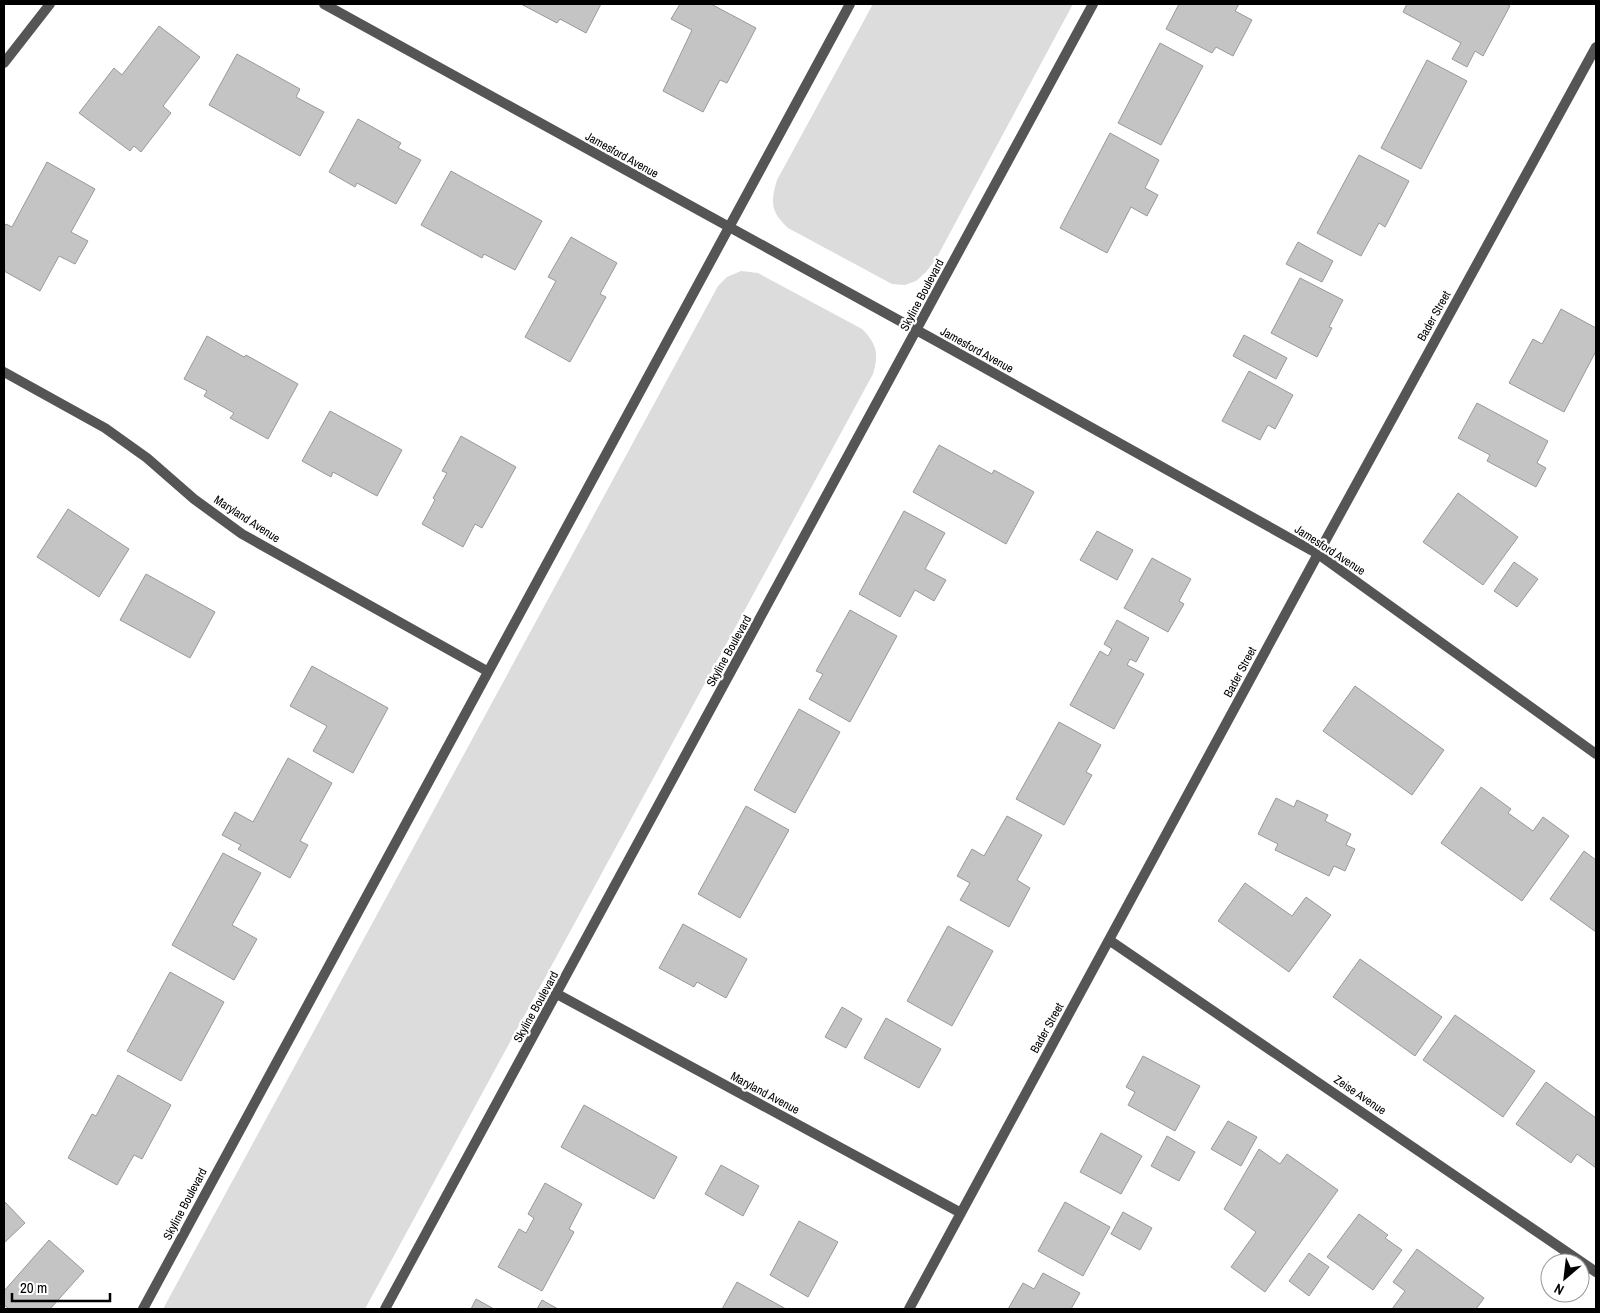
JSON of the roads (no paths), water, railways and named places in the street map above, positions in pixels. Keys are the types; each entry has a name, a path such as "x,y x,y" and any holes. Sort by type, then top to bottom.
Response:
{"street":[{"path":"4,63 50,4"},
{"name":"Jamesford Avenue","path":"324,4 1318,554 1596,754"},
{"name":"Skyline Boulevard","path":"142,1309 850,4"},
{"name":"Skyline Boulevard","path":"385,1309 1093,4"},
{"name":"Bader Street","path":"909,1309 1318,554 1596,48"},
{"name":"Maryland Avenue","path":"4,372 105,428 147,458 194,499 242,534 487,671"},
{"name":"Zeise Avenue","path":"1109,940 1596,1272"},
{"name":"Maryland Avenue","path":"557,994 961,1213"}]}
